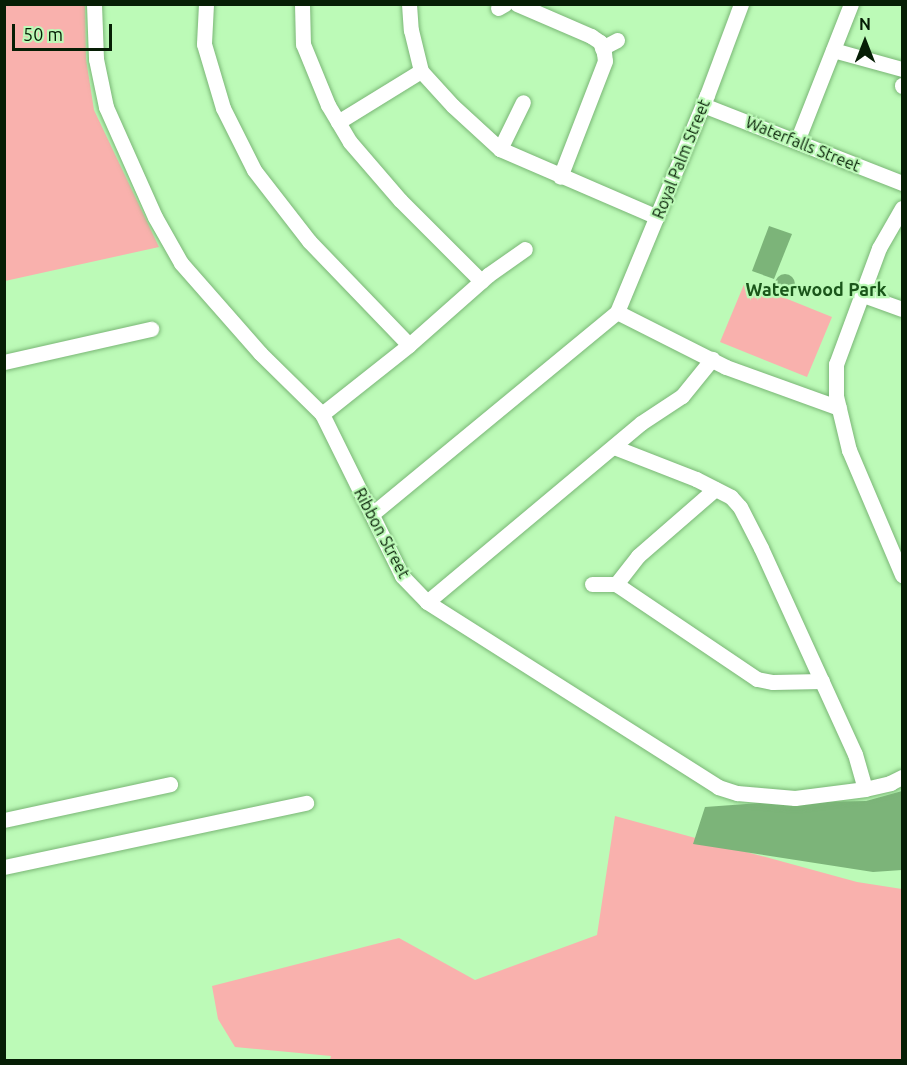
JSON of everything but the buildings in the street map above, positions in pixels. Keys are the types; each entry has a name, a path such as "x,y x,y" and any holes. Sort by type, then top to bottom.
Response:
{"street":[{"name":"Ribbon Street","path":"94,4 96,59 106,107 155,217 181,263 260,353 322,414 402,576 427,602 718,787 736,793 795,798 865,789 890,783 903,777"},
{"path":"206,4 204,44 223,108 254,170 309,241 409,345"},
{"path":"302,4 303,44 328,105 350,142 400,200 481,281"},
{"path":"409,4 411,30 421,71 453,106 500,149 560,177 657,217"},
{"path":"517,4 591,36 600,42 602,48 605,61 560,177"},
{"name":"Royal Palm Street","path":"617,312 703,105 741,4"},
{"path":"797,141 851,4"},
{"path":"602,48 617,40"},
{"path":"833,50 903,69"},
{"path":"338,122 421,71"},
{"path":"500,149 523,102"},
{"name":"Waterfalls Street","path":"703,105 903,183"},
{"path":"903,208 879,248 836,364 836,396 849,450 903,574"},
{"path":"322,414 409,345 481,281 525,249"},
{"path":"863,295 903,309"},
{"path":"372,514 617,312 712,360 838,408"},
{"path":"4,362 151,329"},
{"path":"427,602 641,423 682,396 712,360"},
{"path":"614,447 715,489 731,497 740,507 855,754 865,789"},
{"path":"616,584 638,556 715,489"},
{"path":"592,584 616,584 757,679 773,682 822,681"},
{"path":"4,820 170,784"},
{"path":"4,867 306,803"}],"shaded area":[{"path":"4,5 85,5 86,59 94,110 159,247 5,281"},
{"path":"769,226 792,234 774,279 752,271"},
{"path":"785,274 792,277 795,284 792,291 785,294 778,291 775,284 778,277"},
{"path":"745,282 832,317 807,377 720,342"},
{"path":"902,791 902,870 873,872 693,844 705,807 760,803 866,801"},
{"path":"615,816 857,882 902,889 902,1060 330,1060 331,1056 235,1047 218,1019 212,986 399,938 475,980 597,935"}],"district":[{"name":"Waterwood Park","path":"816,289"}]}
